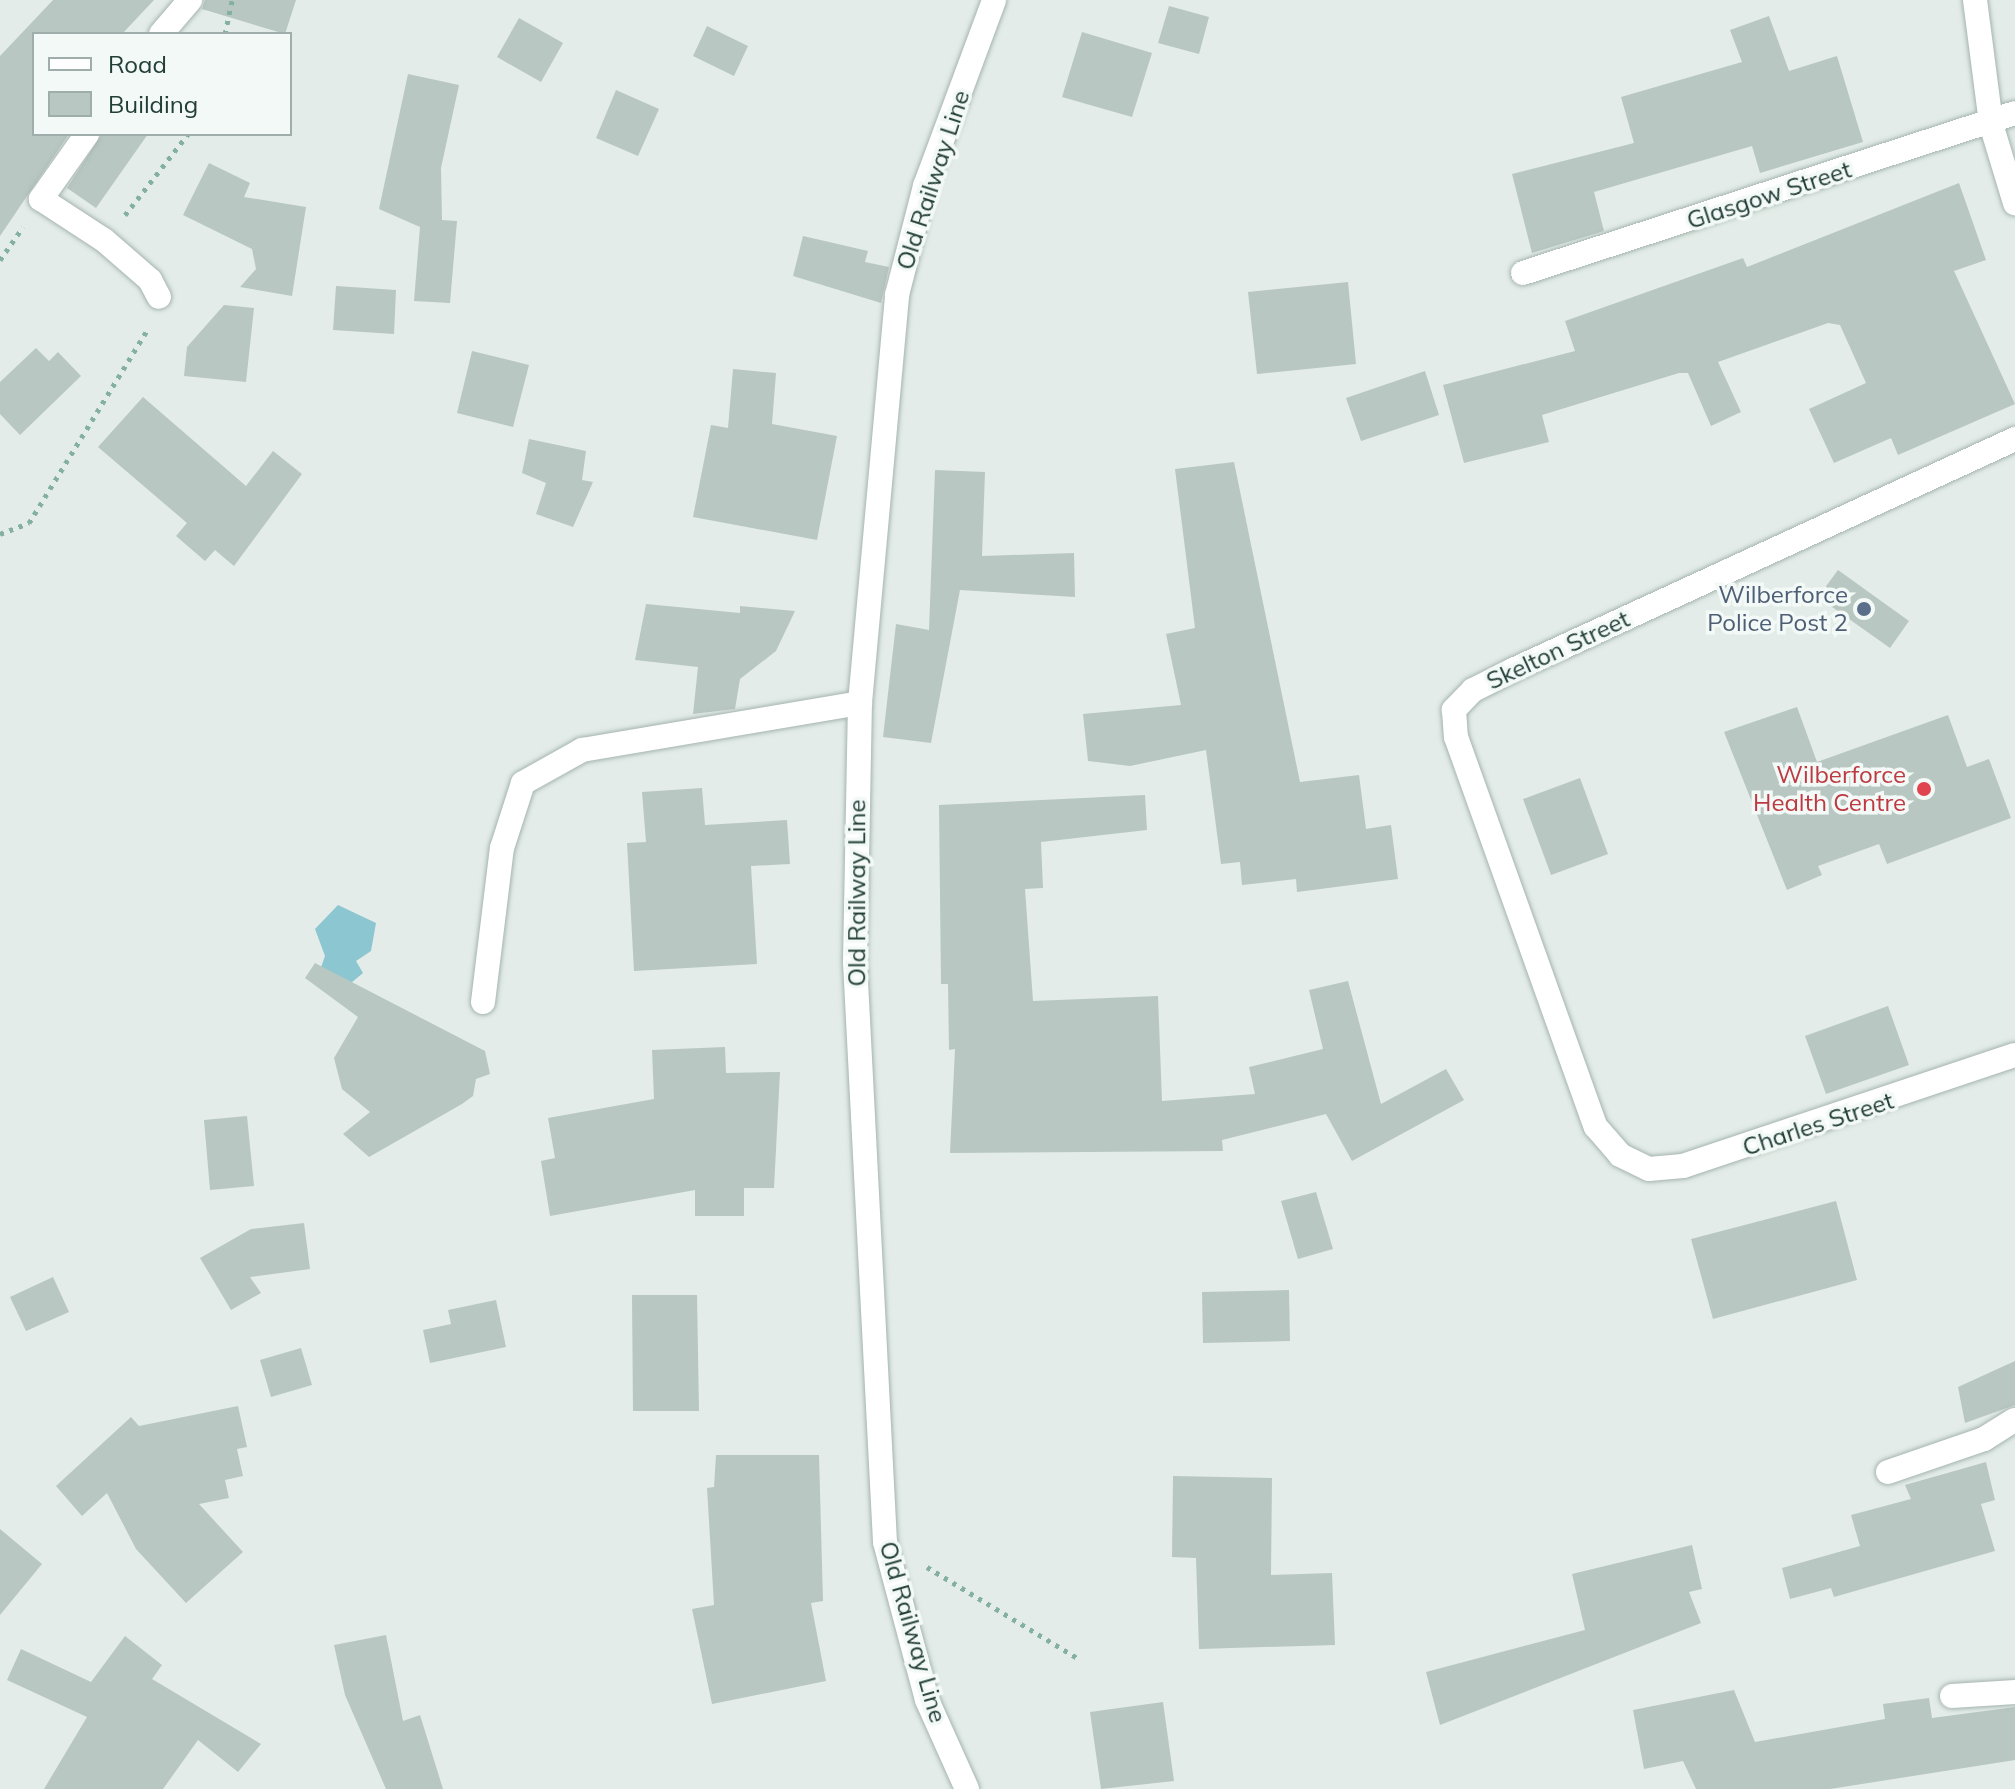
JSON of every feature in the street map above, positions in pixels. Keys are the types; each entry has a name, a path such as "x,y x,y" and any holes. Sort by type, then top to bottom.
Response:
{"street":[{"path":"163,32 190,0"},
{"name":"Old Railway Line","path":"967,1789 927,1700 885,1542 855,962 860,703 897,295 925,186 994,0"},
{"path":"1975,0 1991,124 2015,203"},
{"name":"Glasgow Street","path":"1523,273 1991,124 2015,113"},
{"path":"86,136 41,199 104,240 150,280 159,297"},
{"name":"Skelton Street","path":"1620,1155 1596,1127 1456,737 1454,710 1473,690 1513,670 2015,439"},
{"path":"483,1002 502,848 523,783 582,750 860,703"},
{"name":"Charles Street","path":"1620,1155 1649,1169 1683,1166 2015,1055"},
{"path":"1888,1472 1984,1439 2015,1420"},
{"path":"1952,1696 2015,1692"}],"path":[{"path":"225,32 232,0"},
{"path":"104,240 186,136"},
{"path":"0,260 41,199"},
{"path":"0,534 29,523 149,328 159,297"},
{"path":"885,1542 1077,1658"}],"water":[{"path":"338,905 376,923 371,951 356,961 363,973 351,983 319,973 325,956 315,929"}],"building":[{"path":"53,0 154,0 124,32 32,32 32,136 68,136 0,236 0,56"},
{"path":"205,0 296,0 286,32 202,9"},
{"path":"1169,6 1209,17 1199,54 1158,43"},
{"path":"1769,16 1789,71 1837,56 1863,142 1760,173 1752,146 1594,192 1604,231 1532,253 1512,174 1634,143 1621,97 1742,62 1730,30"},
{"path":"519,18 563,43 541,82 497,57"},
{"path":"707,26 748,46 734,76 693,56"},
{"path":"1082,32 1152,53 1132,117 1062,97"},
{"path":"408,74 459,85 441,168 442,220 457,221 450,303 414,301 420,227 379,209"},
{"path":"616,90 659,109 638,156 596,138"},
{"path":"101,136 147,136 96,208 67,188"},
{"path":"209,163 250,183 244,197 306,207 292,296 240,287 256,269 252,249 183,215"},
{"path":"1959,183 1986,260 1954,271 2015,404 1898,455 1891,438 1834,463 1809,409 1866,383 1840,325 1828,323 1718,362 1741,412 1711,426 1688,373 1679,373 1542,415 1549,442 1464,463 1443,385 1575,351 1565,321 1743,258 1747,267"},
{"path":"803,236 868,251 865,262 889,267 881,303 793,276"},
{"path":"1348,282 1356,364 1257,374 1248,292"},
{"path":"336,286 396,290 394,334 333,330"},
{"path":"224,305 254,308 246,382 184,376 187,347"},
{"path":"36,348 49,361 58,352 81,376 20,435 0,414 0,382"},
{"path":"472,351 529,365 513,427 457,413"},
{"path":"733,369 776,373 772,424 837,436 817,540 693,517 711,425 728,428"},
{"path":"1425,371 1439,415 1361,441 1346,398"},
{"path":"143,397 246,486 273,451 302,474 234,566 215,550 205,561 176,536 187,523 98,447"},
{"path":"529,439 586,451 582,480 593,482 573,527 536,514 546,483 522,473"},
{"path":"1234,462 1300,782 1359,775 1366,829 1391,825 1398,879 1297,892 1296,879 1242,885 1240,862 1221,864 1206,750 1130,766 1088,761 1083,714 1181,705 1166,634 1195,628 1175,469"},
{"path":"935,470 985,472 982,556 1074,553 1075,597 960,590 931,743 883,737 896,624 929,630"},
{"name":"Wilberforce Police Post 2","path":"1838,570 1909,621 1890,648 1818,597"},
{"path":"646,604 740,613 740,606 795,611 776,651 740,679 735,709 693,714 698,667 635,660"},
{"path":"1797,707 1817,762 1948,715 1967,767 1989,759 2011,818 1887,864 1879,844 1818,866 1822,875 1787,890 1724,732"},
{"path":"1580,778 1608,854 1551,875 1523,799"},
{"path":"702,788 705,825 787,820 790,864 751,866 757,964 634,971 627,843 646,842 642,792"},
{"path":"1145,795 1147,830 1041,842 1043,888 1025,889 1033,1001 1158,996 1162,1101 1255,1094 1249,1067 1323,1049 1309,990 1348,981 1381,1104 1446,1069 1464,1100 1352,1161 1326,1114 1222,1140 1223,1151 950,1153 955,1049 949,1050 948,984 941,984 939,805"},
{"path":"315,963 485,1051 490,1074 476,1079 473,1096 462,1104 369,1157 343,1134 370,1112 342,1089 334,1058 358,1017 305,978"},
{"path":"1888,1006 1909,1065 1826,1094 1805,1036"},
{"path":"725,1047 726,1073 780,1072 774,1188 744,1188 744,1216 695,1216 695,1190 550,1216 541,1161 555,1158 548,1118 654,1099 652,1050"},
{"path":"247,1116 254,1186 210,1190 204,1120"},
{"path":"1316,1192 1333,1249 1298,1259 1281,1201"},
{"path":"1836,1201 1857,1280 1713,1319 1691,1239"},
{"path":"304,1223 310,1269 250,1277 261,1293 231,1310 200,1258 251,1229"},
{"path":"53,1277 69,1312 26,1331 10,1297"},
{"path":"1289,1290 1290,1341 1203,1343 1202,1292"},
{"path":"632,1295 697,1295 699,1411 633,1411"},
{"path":"496,1300 506,1347 430,1363 423,1330 451,1324 448,1310"},
{"path":"301,1348 312,1385 271,1397 260,1360"},
{"path":"2015,1361 2015,1405 1965,1423 1958,1387"},
{"path":"238,1406 247,1447 237,1449 243,1476 225,1480 229,1498 199,1504 243,1552 186,1603 136,1549 107,1493 82,1516 56,1486 131,1417 139,1426"},
{"path":"716,1455 819,1455 823,1601 811,1603 826,1681 712,1704 692,1609 714,1605 707,1488 714,1487"},
{"path":"1986,1462 1995,1500 1981,1504 1995,1551 1834,1597 1831,1588 1790,1599 1782,1568 1860,1546 1851,1515 1911,1499 1905,1485"},
{"path":"1173,1476 1272,1478 1271,1575 1332,1573 1335,1645 1199,1649 1196,1558 1172,1557"},
{"path":"0,1529 42,1564 0,1615"},
{"path":"1692,1545 1702,1589 1689,1592 1701,1623 1440,1725 1426,1672 1585,1630 1572,1574"},
{"path":"386,1635 403,1721 420,1715 443,1789 386,1789 345,1695 334,1645"},
{"path":"125,1636 162,1665 152,1679 261,1744 238,1772 198,1740 163,1789 44,1789 87,1717 7,1680 21,1649 91,1682"},
{"path":"1734,1690 1755,1742 1885,1719 1883,1704 1929,1698 1932,1718 2015,1707 2015,1760 1830,1789 1696,1789 1683,1761 1644,1769 1633,1710"},
{"path":"1163,1702 1174,1781 1101,1789 1090,1712"}],"place":[{"name":"Wilberforce Police Post 2","path":"1864,609"},
{"name":"Wilberforce Health Centre","path":"1924,789"}]}
